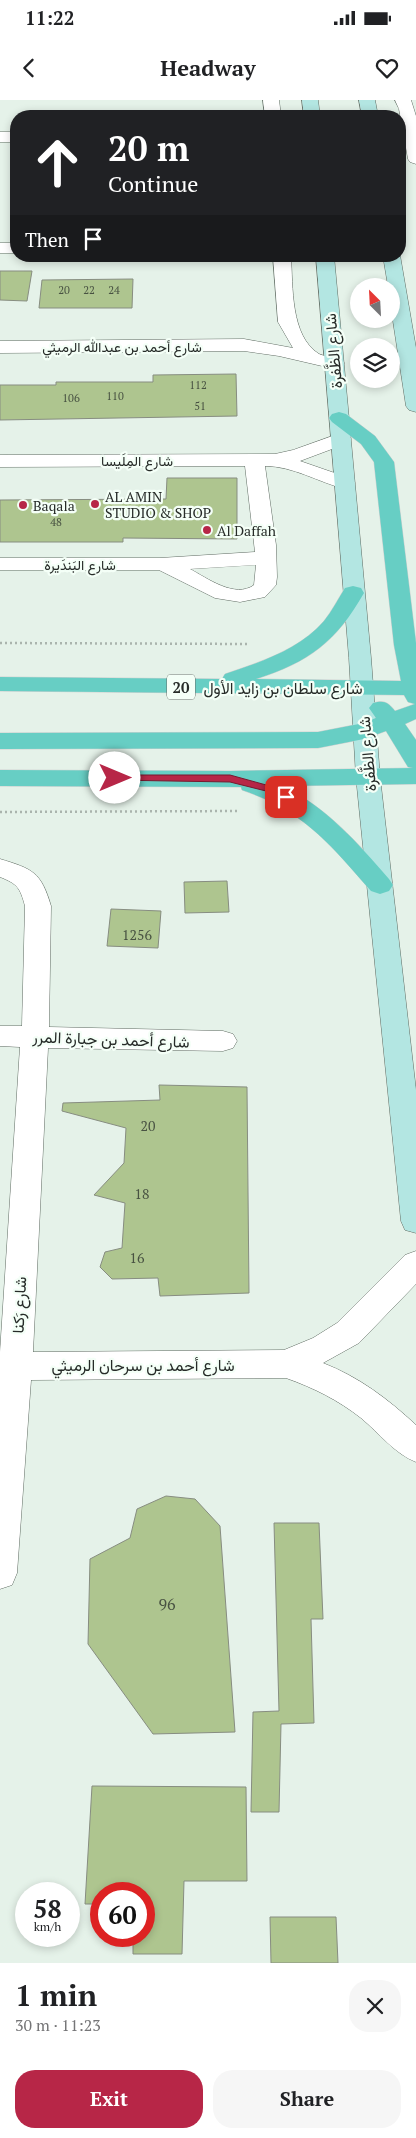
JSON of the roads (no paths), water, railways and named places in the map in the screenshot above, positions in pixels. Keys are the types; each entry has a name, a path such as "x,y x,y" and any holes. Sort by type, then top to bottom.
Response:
{"main road":[{"name":"شارع الظَّفرة","path":"325,262 363,688 368,777 416,1221"},
{"path":"393,262 416,406"},
{"path":"0,741 318,740 364,731 393,721 415,696 405,645 384,462 368,440 339,418"},
{"path":"187,687 232,680 272,667 306,649 328,632 343,613 353,593"},
{"name":"شارع سلطان بن زايد الأول","path":"0,684 363,688 415,696"},
{"path":"363,688 393,721 413,749 368,777"},
{"path":"0,778 230,779 416,776"},
{"path":"230,779 273,790 310,811 343,842 380,885"}],"street":[{"path":"403,100 412,122 415,149"},
{"path":"278,262 287,322 296,340 312,357"},
{"name":"شارع أحمد بن عبدالله الرميثي","path":"244,345 287,322"},
{"name":"شارع أحمد بن عبدالله الرميثي","path":"0,347 244,345 335,363"},
{"name":"شارع المِلَيسا","path":"0,460 274,460 306,453 341,440"},
{"name":"شارع البَندَيرة","path":"160,564 175,569 223,593 238,596 250,595 260,591 266,584 266,558 254,460"},
{"name":"شارع المِلَيسا","path":"274,460 301,467 345,483"},
{"name":"شارع البَندَيرة","path":"0,564 160,564 266,558"},
{"name":"شارع رَكنا","path":"0,868 23,876 33,889 38,906 37,999 8,1366 0,1573"},
{"name":"شارع أحمد بن جبارة المرر","path":"0,1036 223,1041"},
{"name":"شارع أحمد بن سرحان الرميثي","path":"286,1364 324,1348 348,1333 416,1264"},
{"name":"شارع أحمد بن سرحان الرميثي","path":"8,1366 286,1364 327,1379 352,1394 380,1413 416,1447"}],"place":[{"name":"AL AMIN STUDIO & SHOP","path":"95,504"},
{"name":"Baqala","path":"23,505"},
{"name":"Al Daffah","path":"207,530"}]}
